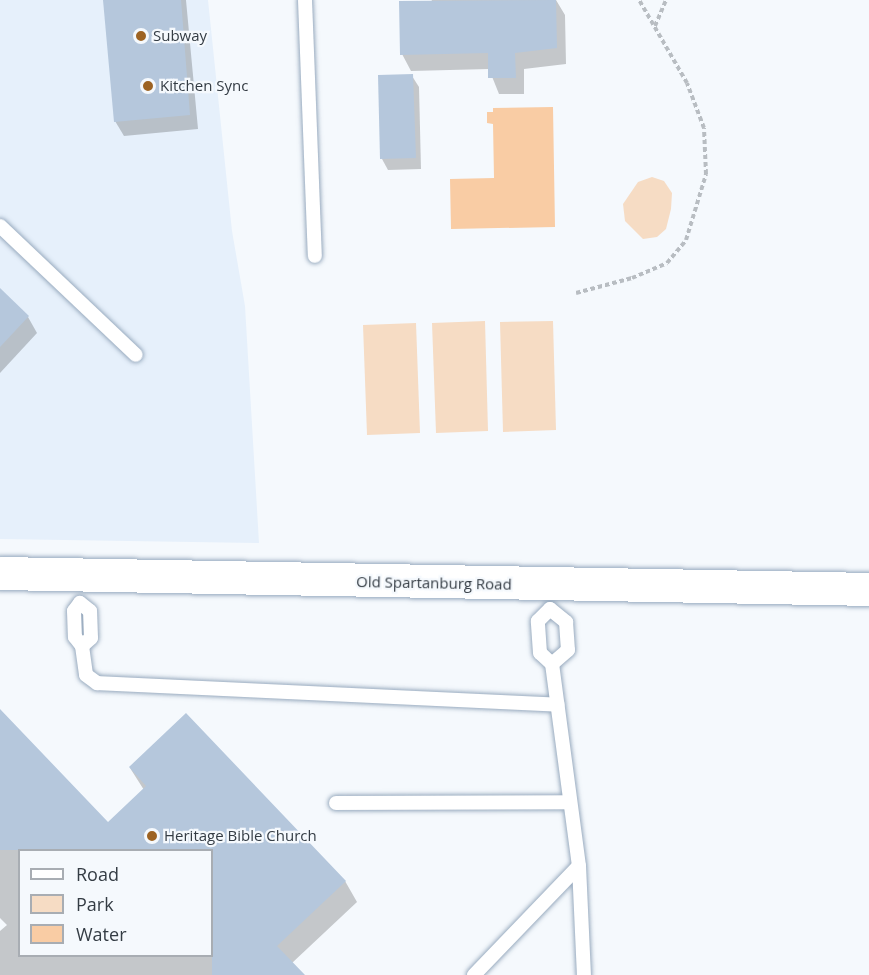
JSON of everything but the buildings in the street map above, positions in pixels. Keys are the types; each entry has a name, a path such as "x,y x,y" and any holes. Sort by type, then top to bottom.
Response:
{"street":[{"name":"Old Spartanburg Road","path":"0,573 80,589 550,597 869,589"}],"lane":[{"path":"305,0 315,256"},
{"path":"0,226 136,355"},
{"path":"80,589 90,611 91,638 82,646 87,675 96,683 557,705"},
{"path":"550,597 566,622 568,650 552,664"},
{"path":"550,597 538,621 540,653 552,664 579,866 584,975"},
{"path":"336,803 570,802"},
{"path":"474,975 579,866"}],"path":[{"path":"576,293 632,278 667,263 686,240 705,174 704,128 687,83 639,0"},
{"path":"655,26 666,0"}],"shaded area":[{"path":"0,0 208,0 232,231 245,306 259,543 0,539"}],"green space":[{"path":"652,177 664,181 672,193 671,209 666,229 657,237 643,239 625,221 623,204 638,182"},
{"path":"485,321 488,431 436,433 432,323"},
{"path":"553,321 556,430 503,432 500,322"},
{"path":"416,323 420,433 367,435 363,325"}],"water":[{"path":"553,107 555,227 451,229 450,179 494,178 493,124 487,123 487,112 493,112 493,108"}],"place":[{"name":"Subway","path":"141,36"},
{"name":"Kitchen Sync","path":"148,86"},
{"name":"Heritage Bible Church","path":"152,836"}]}
